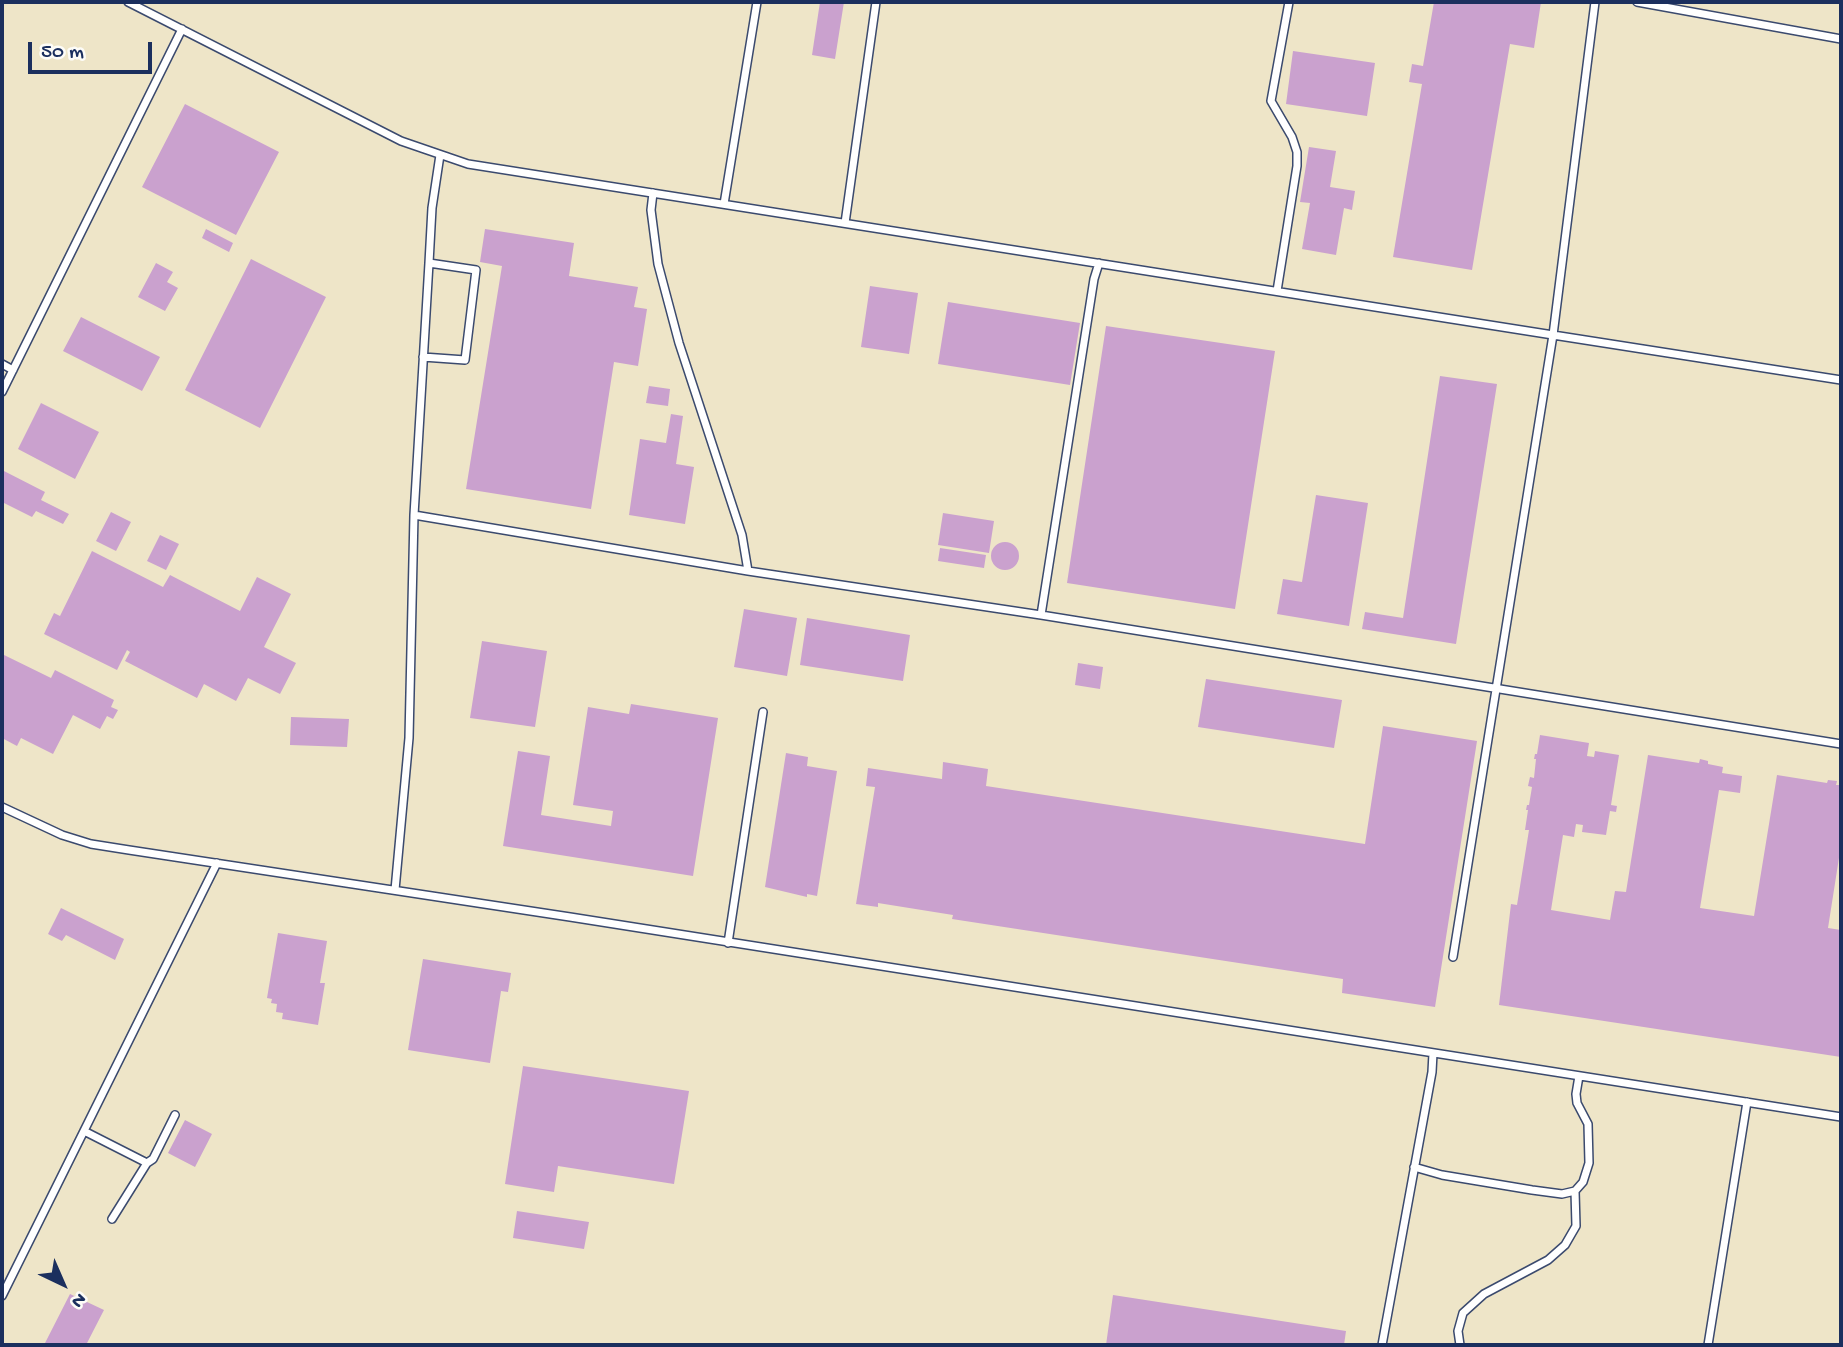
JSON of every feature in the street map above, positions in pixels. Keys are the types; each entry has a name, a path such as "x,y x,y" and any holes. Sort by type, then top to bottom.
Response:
{"lane":[{"path":"128,2 401,141 468,164 1841,380"},
{"path":"724,204 757,2"},
{"path":"845,223 876,2"},
{"path":"1277,291 1297,152 1271,101 1289,2"},
{"path":"1453,957 1553,335 1595,2"},
{"path":"1637,2 1841,39"},
{"path":"2,392 183,29"},
{"path":"395,890 409,738 414,515 432,208 440,155"},
{"path":"653,193 651,210 658,264 701,415 742,535 748,571"},
{"path":"423,357 465,360 476,270 429,263"},
{"path":"1041,615 1099,263"},
{"path":"2,364 13,370"},
{"path":"414,515 748,571 1041,615 1841,744"},
{"path":"728,943 763,712"},
{"path":"2,807 62,835 91,844 1841,1117"},
{"path":"2,1296 217,863"},
{"path":"1382,1345 1432,1072 1433,1053"},
{"path":"1414,1167 1442,1175 1532,1190 1562,1194 1575,1191 1583,1182 1589,1163 1588,1124 1577,1103 1578,1076"},
{"path":"1707,1345 1746,1102"},
{"path":"112,1219 147,1163 153,1159 175,1115"},
{"path":"84,1131 147,1163"},
{"path":"1461,1345 1458,1331 1464,1313 1484,1294 1548,1260 1565,1245 1576,1226 1575,1191"}],"building":[{"path":"820,2 844,2 835,59 812,55"},
{"path":"1434,2 1541,2 1534,48 1510,44 1472,270 1393,257 1422,84 1409,82 1412,64 1423,66"},
{"path":"1293,51 1375,63 1367,116 1286,104"},
{"path":"185,104 279,152 236,235 142,187"},
{"path":"1309,147 1336,151 1330,187 1355,191 1352,210 1344,208 1336,255 1302,249 1310,203 1300,202"},
{"path":"206,229 233,243 229,252 202,238"},
{"path":"485,229 574,243 569,276 638,287 634,307 647,309 638,366 614,362 591,509 466,489 502,266 480,262"},
{"path":"251,259 326,297 260,428 185,390"},
{"path":"156,263 173,272 167,282 178,288 165,311 138,297"},
{"path":"870,286 918,293 909,354 861,347"},
{"path":"948,302 1080,323 1070,385 938,364"},
{"path":"81,317 160,357 142,391 63,351"},
{"path":"1106,326 1275,351 1235,609 1067,583"},
{"path":"1440,376 1497,384 1456,644 1362,629 1365,612 1403,618"},
{"path":"649,386 670,389 668,406 646,403"},
{"path":"41,403 99,432 75,479 18,449"},
{"path":"671,414 683,416 676,464 694,467 685,524 629,515 640,439 666,443"},
{"path":"2,470 45,492 41,500 69,514 63,524 36,511 32,517 2,502"},
{"path":"1316,495 1368,503 1349,626 1277,614 1283,579 1302,582"},
{"path":"111,512 131,522 116,551 96,541"},
{"path":"943,513 994,521 989,553 938,545"},
{"path":"160,535 179,544 166,570 147,561"},
{"path":"1005,542 1015,546 1019,556 1015,566 1005,570 995,566 991,556 995,546"},
{"path":"940,548 986,555 984,568 938,561"},
{"path":"92,551 163,587 170,575 240,611 257,577 291,594 264,647 296,663 280,694 248,678 236,701 204,684 197,698 125,661 130,652 127,650 117,670 44,634 54,613 60,616"},
{"path":"744,609 797,618 787,676 734,667"},
{"path":"807,618 910,635 903,681 800,665"},
{"path":"482,641 547,651 535,727 470,718"},
{"path":"2,654 51,678 55,670 114,700 111,707 118,710 113,719 107,716 100,729 73,715 53,754 21,738 17,746 2,738"},
{"path":"1078,663 1103,667 1100,689 1075,685"},
{"path":"1206,679 1342,700 1334,748 1198,727"},
{"path":"631,704 718,718 693,876 503,846 518,751 550,756 541,815 611,826 613,811 573,805 588,707 629,714"},
{"path":"291,717 349,719 347,747 290,745"},
{"path":"1383,726 1477,741 1435,1007 1342,993 1343,979 952,919 953,915 878,903 878,907 856,904 875,787 866,786 868,768 942,779 943,762 988,769 986,786 1365,844"},
{"path":"1540,735 1589,743 1587,756 1594,757 1595,751 1619,755 1611,805 1617,806 1616,812 1610,811 1606,835 1582,832 1583,825 1576,824 1574,837 1563,835 1551,910 1610,920 1615,891 1626,892 1648,755 1699,763 1700,759 1723,767 1722,773 1742,776 1740,793 1719,790 1700,908 1754,916 1777,775 1827,783 1828,780 1837,781 1836,785 1841,785 1841,845 1828,928 1841,930 1841,1057 1499,1005 1511,904 1517,905 1529,830 1525,830 1526,810 1532,787 1528,786 1530,777 1534,778 1534,759"},
{"path":"786,753 808,757 807,766 837,771 817,896 807,894 807,897 765,887"},
{"path":"61,908 124,939 115,960 66,935 62,941 48,934"},
{"path":"278,933 327,941 320,983 325,983 318,1025 282,1019 283,1013 276,1012 277,1004 271,1003 272,999 267,998"},
{"path":"423,959 511,973 508,992 501,991 490,1063 408,1050"},
{"path":"523,1066 689,1091 674,1184 558,1166 554,1192 505,1184"},
{"path":"185,1120 212,1134 195,1167 168,1153"},
{"path":"517,1211 589,1222 584,1249 513,1238"},
{"path":"70,1294 104,1310 86,1345 44,1345"},
{"path":"1113,1295 1346,1331 1344,1345 1106,1345"}]}
